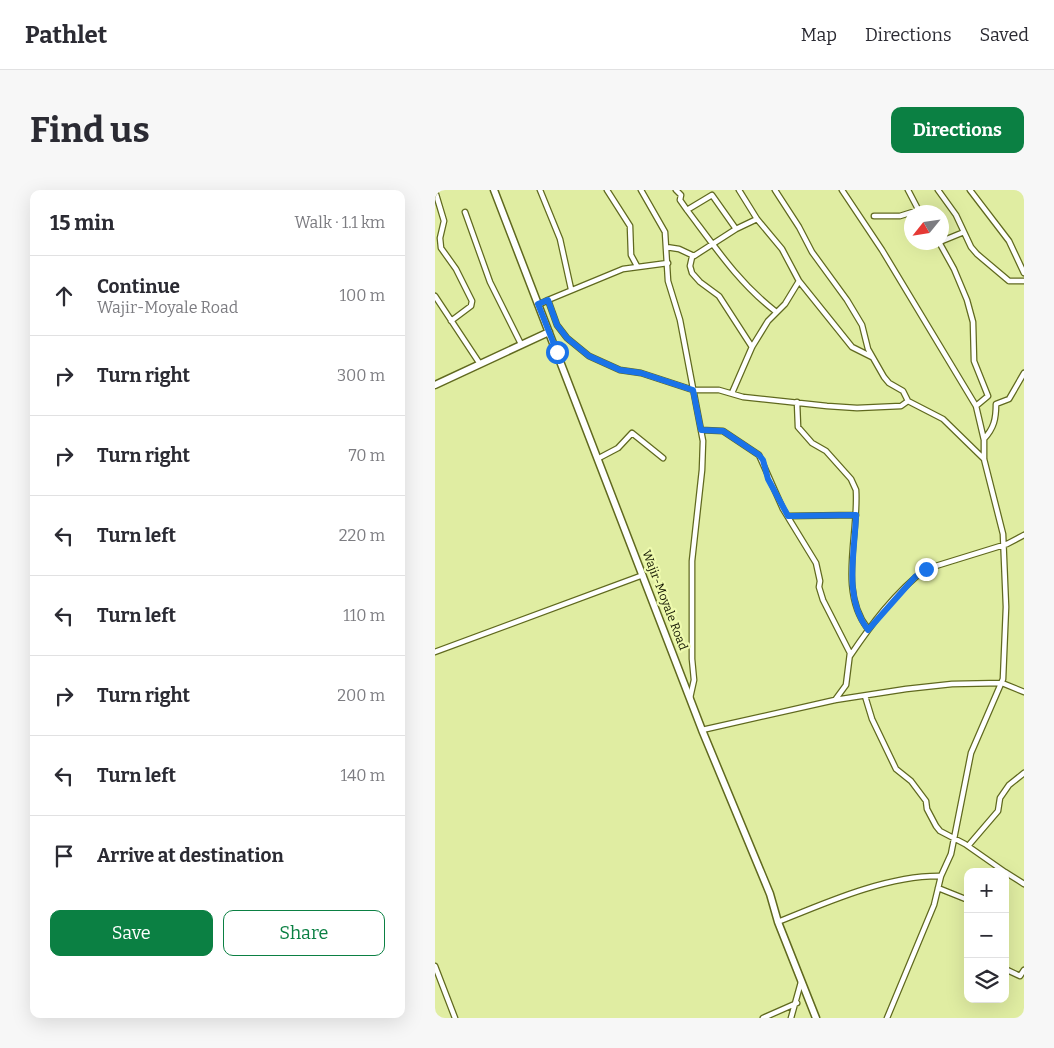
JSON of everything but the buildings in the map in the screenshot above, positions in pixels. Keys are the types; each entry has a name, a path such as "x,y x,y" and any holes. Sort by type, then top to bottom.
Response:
{"main road":[{"name":"Wajir-Moyale Road","path":"494,190 599,458 702,730 770,894 778,922 816,1018"},
{"path":"435,385 549,332"}],"street":[{"path":"540,190 560,239 571,289"},
{"path":"607,190 630,226 631,255 637,266"},
{"path":"641,190 665,232 668,281 680,320 701,430 702,470 692,561 692,658 694,680 690,698"},
{"path":"676,190 681,195 680,200 712,244 749,289 775,311"},
{"path":"739,190 757,219 782,249 799,281 852,347 872,358"},
{"path":"775,190 799,227 812,252 847,300 862,325 872,358 889,383 903,391 908,401 943,419 984,459"},
{"path":"842,190 882,250 975,406 984,440 984,459 1000,519 1003,544 1006,607 1002,684 971,753 954,839 941,876 935,905 887,1018"},
{"path":"908,190 916,205"},
{"path":"938,190 977,254 1006,279 1012,282 1024,281"},
{"path":"970,190 1009,241 1024,273"},
{"path":"435,191 444,221 440,238 441,248 456,269 471,302 471,306 451,321"},
{"path":"687,210 712,195 736,229"},
{"path":"465,212 491,282 521,344"},
{"path":"874,216 904,215"},
{"path":"752,347 719,296 700,282 692,273 690,266 692,257 736,229 757,219"},
{"path":"435,230 442,227"},
{"path":"949,239 964,232"},
{"path":"666,247 679,249 692,257"},
{"path":"945,250 967,300 973,322 974,361 988,396 996,404 996,418 992,430 984,440"},
{"path":"538,304 571,289 637,266 668,263"},
{"path":"732,393 752,347 775,311 785,304 799,281"},
{"path":"435,296 481,364"},
{"path":"548,300 557,325 567,338 589,356 620,370 641,373 693,390 732,393 743,397 857,408 901,406 908,401"},
{"path":"996,404 1009,399 1024,373"},
{"path":"975,406 988,396"},
{"path":"797,402 796,422 800,431 812,443 826,451 851,479 856,490 852,584 856,609 868,630"},
{"path":"701,430 723,431 759,455 763,460 768,479 816,563 821,594 849,649 850,656 846,685 835,700"},
{"path":"599,458 618,448 633,433 663,458"},
{"path":"788,516 856,515"},
{"path":"850,656 868,630 915,577 926,569 1003,544 1024,535"},
{"path":"435,652 643,575"},
{"path":"702,730 835,700 952,684 1002,684 1024,692"},
{"path":"865,696 872,719 897,772 911,781 926,801 927,809 936,826 999,868"},
{"path":"968,846 998,811 1000,798 1009,785 1024,773"},
{"path":"778,922 897,880 925,875 941,876"},
{"path":"1009,875 1024,884"},
{"path":"938,888 964,898"},
{"path":"435,966 455,1018"},
{"path":"1009,971 1020,976 1024,970"},
{"path":"790,1017 797,1003 801,980"},
{"path":"763,1018 797,1003"}],"route":[{"path":"557,352 538,304 548,300 557,325 567,338 589,356 620,370 641,373 693,390 701,430 723,431 738,439 759,455 763,460 768,479 788,516 856,515 852,584 858,615 868,630 915,577 926,569"}]}
